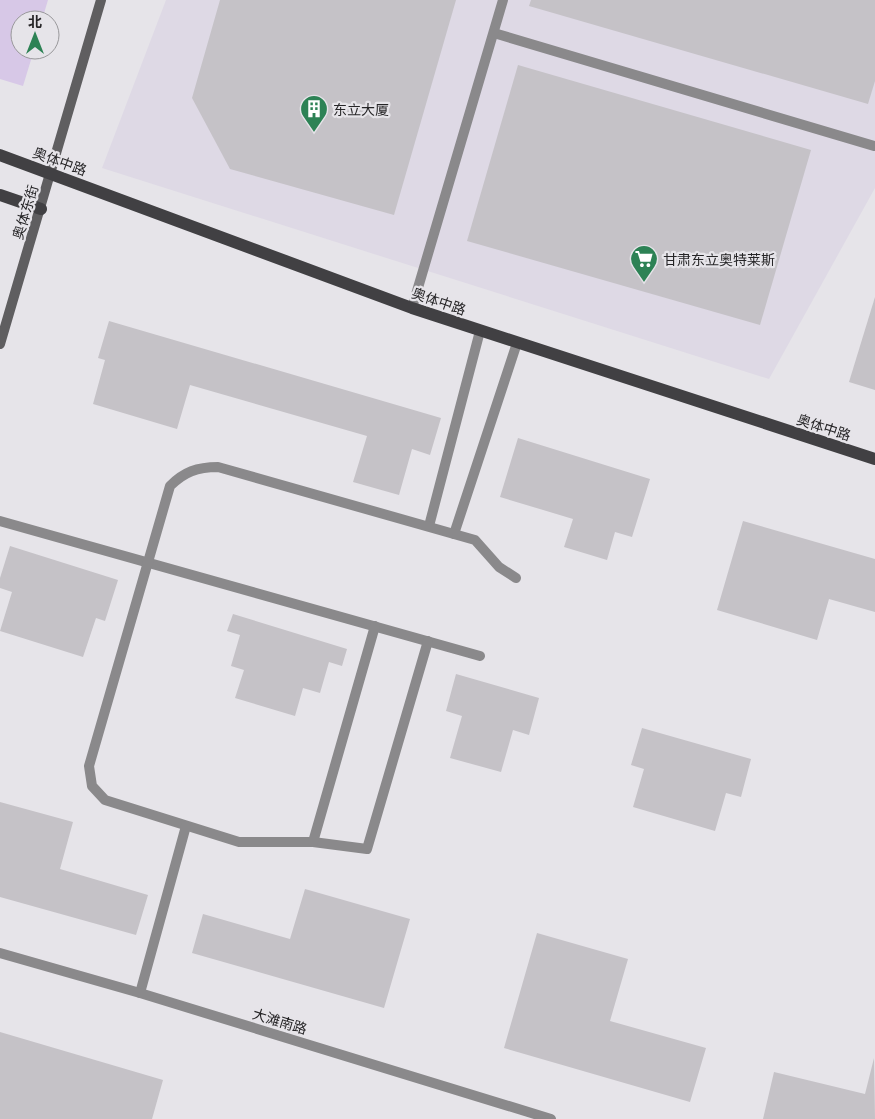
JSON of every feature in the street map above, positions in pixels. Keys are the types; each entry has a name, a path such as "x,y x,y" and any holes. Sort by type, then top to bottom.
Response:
{"main road":[{"name":"奥体东街","path":"0,344 101,0"},
{"name":"奥体中路","path":"0,155 412,308 875,459"},
{"path":"0,195 41,209"}],"street":[{"path":"412,308 503,0"},
{"path":"494,33 874,146"},
{"path":"428,526 480,331"},
{"path":"454,534 517,343"},
{"path":"428,641 367,849 314,842 239,842 105,800 92,786 89,766 170,486 179,477 191,470 204,467 218,467 475,540 499,567 516,578"},
{"path":"0,521 480,656"},
{"path":"314,842 375,626"},
{"path":"140,993 186,826"},
{"name":"大滩南路","path":"0,953 140,993 551,1119"}],"shaded area":[{"path":"0,0 48,0 45,10 10,10 10,60 31,60 23,86 0,79"},
{"name":"甘肃东立奥特莱斯","path":"166,0 875,0 875,188 769,379 102,168"}],"building":[{"name":"东立大厦","path":"220,0 456,0 394,215 230,169 192,98"},
{"path":"531,0 875,0 875,81 868,104 529,6"},
{"path":"518,65 811,150 760,325 467,241"},
{"path":"875,297 875,390 849,382"},
{"path":"109,321 441,418 430,455 412,449 399,495 353,482 367,436 190,385 177,429 93,404 105,360 98,358"},
{"path":"518,438 650,479 632,537 615,532 607,560 564,547 573,519 500,497"},
{"path":"743,521 875,559 875,612 829,599 817,640 717,610"},
{"path":"10,546 118,580 105,621 96,618 83,657 0,631 12,592 0,588 0,578"},
{"path":"233,614 347,649 342,666 329,662 320,693 303,688 295,716 235,698 244,670 231,666 240,635 227,631"},
{"path":"456,674 539,698 529,735 513,730 501,772 450,758 462,716 446,711"},
{"path":"642,728 751,759 741,797 726,793 715,831 633,807 644,769 631,765"},
{"path":"0,802 73,822 60,869 148,895 136,935 0,897"},
{"path":"305,889 410,919 384,1008 192,953 203,914 290,939"},
{"path":"537,933 628,959 610,1021 706,1048 690,1102 504,1048"},
{"path":"0,1032 163,1080 152,1119 0,1119"},
{"path":"874,1058 875,1119 763,1119 774,1072 865,1094"}],"place":[{"name":"东立大厦","path":"314,133"},
{"name":"甘肃东立奥特莱斯","path":"644,283"}]}
